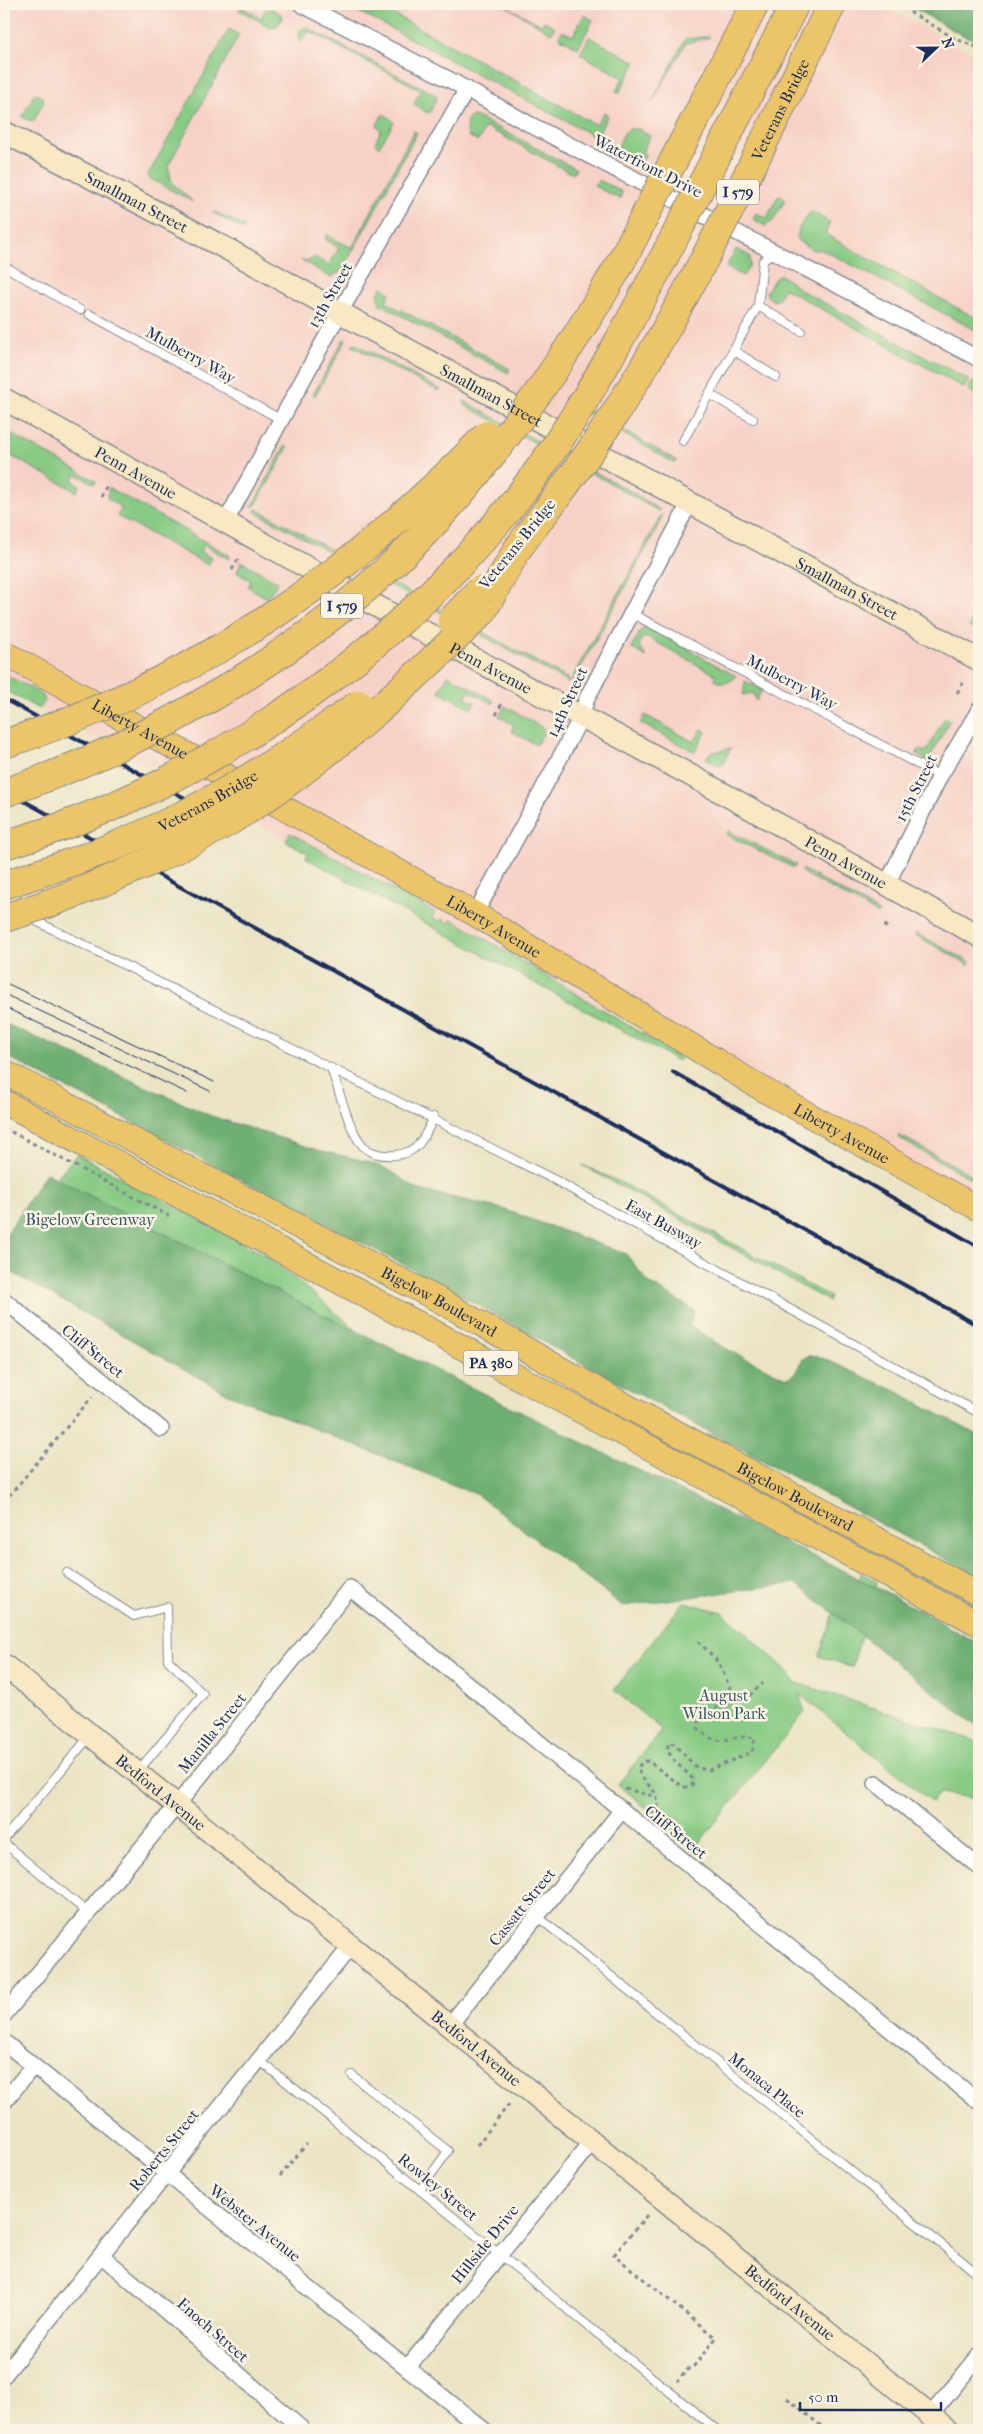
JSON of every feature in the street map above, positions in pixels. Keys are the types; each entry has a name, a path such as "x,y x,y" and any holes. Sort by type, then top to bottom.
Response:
{"highway":[{"name":"I 579","path":"4,793 84,762 154,730 255,670 328,618 369,585 417,540 458,497 507,434 568,348 617,269 756,4"},
{"path":"4,845 110,806 186,770 252,732 309,696 364,655 420,605 465,558 513,502 547,457 589,393 652,281 795,4"},
{"name":"Veterans Bridge","path":"4,885 54,868 183,815 241,784 310,740 374,692 430,643 518,548 596,442 642,368 715,238 832,4"},
{"path":"4,744 106,707 162,680 228,645 292,604 375,541 451,472 568,348"},
{"path":"4,918 100,884 183,846 254,807 309,768 386,702 482,612 518,548"}],"main road":[{"name":"Liberty Avenue","path":"4,653 474,914 764,1090 979,1209"},
{"name":"Bigelow Boulevard","path":"4,1072 439,1300 617,1401 979,1594"},
{"name":"Bigelow Boulevard","path":"4,1102 979,1624"}],"street":[{"name":"Waterfront Drive","path":"301,4 467,89 606,164 774,250 979,359"},
{"name":"13th Street","path":"226,520 280,419 467,89"},
{"name":"Smallman Street","path":"4,132 229,250 689,504 979,660"},
{"name":"Penn Avenue","path":"4,399 226,520 380,608 979,936"},
{"name":"14th Street","path":"474,914 581,717 587,698 689,504"},
{"name":"15th Street","path":"887,884 940,776 979,710"},
{"name":"Cliff Street","path":"4,1300 161,1429"},
{"name":"Cliff Street","path":"350,1588 979,2102"},
{"name":"Manilla Street","path":"4,2015 177,1805 350,1588"},
{"name":"Bedford Avenue","path":"4,1665 591,2143 948,2430"},
{"path":"876,1783 979,1868"},
{"name":"Cassatt Street","path":"448,2026 622,1810"},
{"name":"Roberts Street","path":"4,2375 351,1946"},
{"name":"Webster Avenue","path":"4,2042 484,2430"},
{"path":"4,2102 34,2066"},
{"name":"Hillside Drive","path":"407,2368 591,2143"},
{"name":"Enoch Street","path":"101,2255 293,2427"},
{"path":"930,2416 979,2356"}],"lane":[{"path":"683,441 758,306 763,261 774,250"},
{"path":"4,266 80,310"},
{"path":"758,306 801,331"},
{"name":"Mulberry Way","path":"89,314 280,419"},
{"path":"733,350 776,376"},
{"path":"709,394 753,419"},
{"name":"Mulberry Way","path":"632,613 940,776"},
{"name":"East Busway","path":"4,906 61,932 434,1118 594,1201 979,1413"},
{"path":"332,1068 355,1134 364,1147 374,1153 387,1156 410,1151 424,1138 434,1118"},
{"path":"67,1573 134,1616 167,1607 168,1660 203,1694 137,1773"},
{"path":"4,1839 91,1735"},
{"path":"4,1844 88,1913"},
{"name":"Monaca Place","path":"537,1916 979,2275"},
{"name":"Rowley Street","path":"259,2060 717,2430"},
{"path":"352,2075 448,2151 420,2190"}],"path":[{"path":"896,4 956,39 979,48"},
{"path":"100,497 108,483"},
{"path":"232,570 240,556"},
{"path":"957,693 965,680"},
{"path":"496,715 503,701"},
{"path":"884,928 888,920"},
{"path":"4,1502 92,1397"},
{"path":"698,1641 719,1663 734,1698"},
{"path":"652,1815 658,1810 657,1797 655,1790 640,1775 638,1768 642,1762 648,1761 683,1787 690,1787 694,1782 670,1755 668,1743 674,1744 697,1768 709,1770 752,1752 755,1738 741,1735 722,1741 707,1738 698,1728 700,1716 711,1708 725,1708 734,1698 750,1695 762,1683"},
{"path":"620,1788 657,1797"},
{"path":"477,2144 510,2103"},
{"path":"280,2176 307,2144"},
{"path":"647,2215 614,2255 716,2338 693,2367 688,2369 674,2384"},
{"path":"787,2398 826,2430"}],"shaded area":[{"path":"4,4 880,4 979,57 979,1221 694,1056 4,690"}],"green space":[{"path":"344,4 375,4 596,125 604,112 608,115 598,134 594,136"},
{"path":"906,4 976,4 979,6 979,41 962,35"},
{"path":"506,6 542,25 544,21 555,27 551,33"},
{"path":"241,7 261,18 265,10 271,9 281,14 282,19 277,26 270,27 239,10"},
{"path":"584,15 593,20 578,48 559,37 562,31 573,36"},
{"path":"306,27 434,94 437,97 430,112 427,113 414,104 421,90 309,31 300,43 298,39 300,31"},
{"path":"229,29 239,35 168,166 172,183 193,202 147,177"},
{"path":"709,36 709,38 686,43 652,102 685,39"},
{"path":"589,37 636,62 619,93 616,91 623,78 580,54"},
{"path":"35,93 43,98 44,101 33,122 22,117"},
{"path":"382,115 386,115 394,122 379,147 375,143 381,130 377,125"},
{"path":"474,116 576,169 573,174 486,127 478,141 468,136 467,122"},
{"path":"630,129 639,129 650,136 642,153 646,155 642,161 617,149 624,133"},
{"path":"414,131 417,133 342,271 330,277 301,260 309,261 314,257 329,265 339,248 325,239 327,235 352,248"},
{"path":"599,180 622,192 620,199 594,186"},
{"path":"781,195 785,200 773,221 765,226 753,219 756,213 767,218 778,196"},
{"path":"212,212 218,213 245,227 243,230"},
{"path":"812,212 830,222 825,234 979,320 979,332 833,255 822,250 813,250 797,240 798,232 806,216"},
{"path":"736,249 750,256 750,265 743,276 726,267"},
{"path":"780,274 802,291 969,380 964,388 784,288 778,299 774,301 768,297 766,292"},
{"path":"382,287 390,293 386,302 510,369 508,373 380,304 378,293"},
{"path":"344,339 346,340 315,396 313,395"},
{"path":"354,343 441,390 438,391 352,346"},
{"path":"972,382 979,385 979,396 968,390"},
{"path":"565,396 677,461 674,463 563,399"},
{"path":"464,401 634,493 660,510 658,511 466,406"},
{"path":"4,430 96,481 95,484 75,474 73,481 80,485 77,492 4,452"},
{"path":"285,446 288,447 256,505 252,507"},
{"path":"109,488 229,555 229,559 204,545 200,552 212,558 208,565 117,516 122,508 107,498"},
{"path":"257,509 568,679 569,683 254,511"},
{"path":"662,514 660,523 573,682 572,678"},
{"path":"241,561 278,582 267,598 248,587 251,581 237,573"},
{"path":"977,612 979,613 979,632 969,627"},
{"path":"645,628 653,630 736,676 731,681 720,682 714,679 716,675 647,637 641,639 639,645 646,657 631,648 641,630"},
{"path":"4,674 42,694 45,701 39,709 4,690"},
{"path":"448,675 493,700 493,704 469,691 465,698 475,703 471,709 439,691"},
{"path":"745,681 762,690 756,701 753,693 743,695"},
{"path":"505,706 543,728 544,733 536,745 511,731 514,725 499,716"},
{"path":"645,715 694,742 702,729 706,732 695,752 640,723"},
{"path":"945,717 950,720 928,761 916,754 919,749 926,752"},
{"path":"731,748 721,766 706,758 710,753"},
{"path":"728,831 796,865 794,868 727,835"},
{"path":"290,833 435,912 432,918 440,922 442,919 450,923 452,919 681,1057 678,1061 306,858 308,853 286,841"},
{"path":"802,869 879,912 878,914 801,872"},
{"path":"916,933 970,962 969,965 915,935"},
{"path":"4,1023 211,1116 318,1150 369,1162 391,1171 416,1189 503,1209 626,1254 649,1283 694,1310 689,1325 721,1346 786,1378 795,1372 806,1357 818,1356 900,1393 979,1436 979,1577 618,1383 423,1275 4,1055"},
{"path":"899,1135 979,1179 979,1183 898,1138"},
{"name":"Bigelow Greenway","path":"77,1154 269,1257 374,1345 4,1239"},
{"path":"582,1165 622,1183 830,1297 828,1301"},
{"path":"46,1173 318,1312 886,1592 979,1644 979,1728 795,1583 623,1606 476,1494 228,1394 4,1268 4,1238"},
{"path":"861,1573 877,1582 852,1667 819,1656 836,1605 855,1602"},
{"name":"August Wilson Park","path":"684,1602 722,1612 791,1674 794,1682 979,1742 979,1799 939,1793 932,1802 799,1694 805,1712 694,1849 618,1784 662,1730 614,1690"}],"tram line":[{"path":"4,982 214,1082"},
{"path":"4,994 210,1091"},
{"path":"4,1007 187,1093"}],"railway":[{"path":"4,699 234,825"},
{"path":"4,790 979,1326"},
{"path":"673,1072 979,1247"}]}
